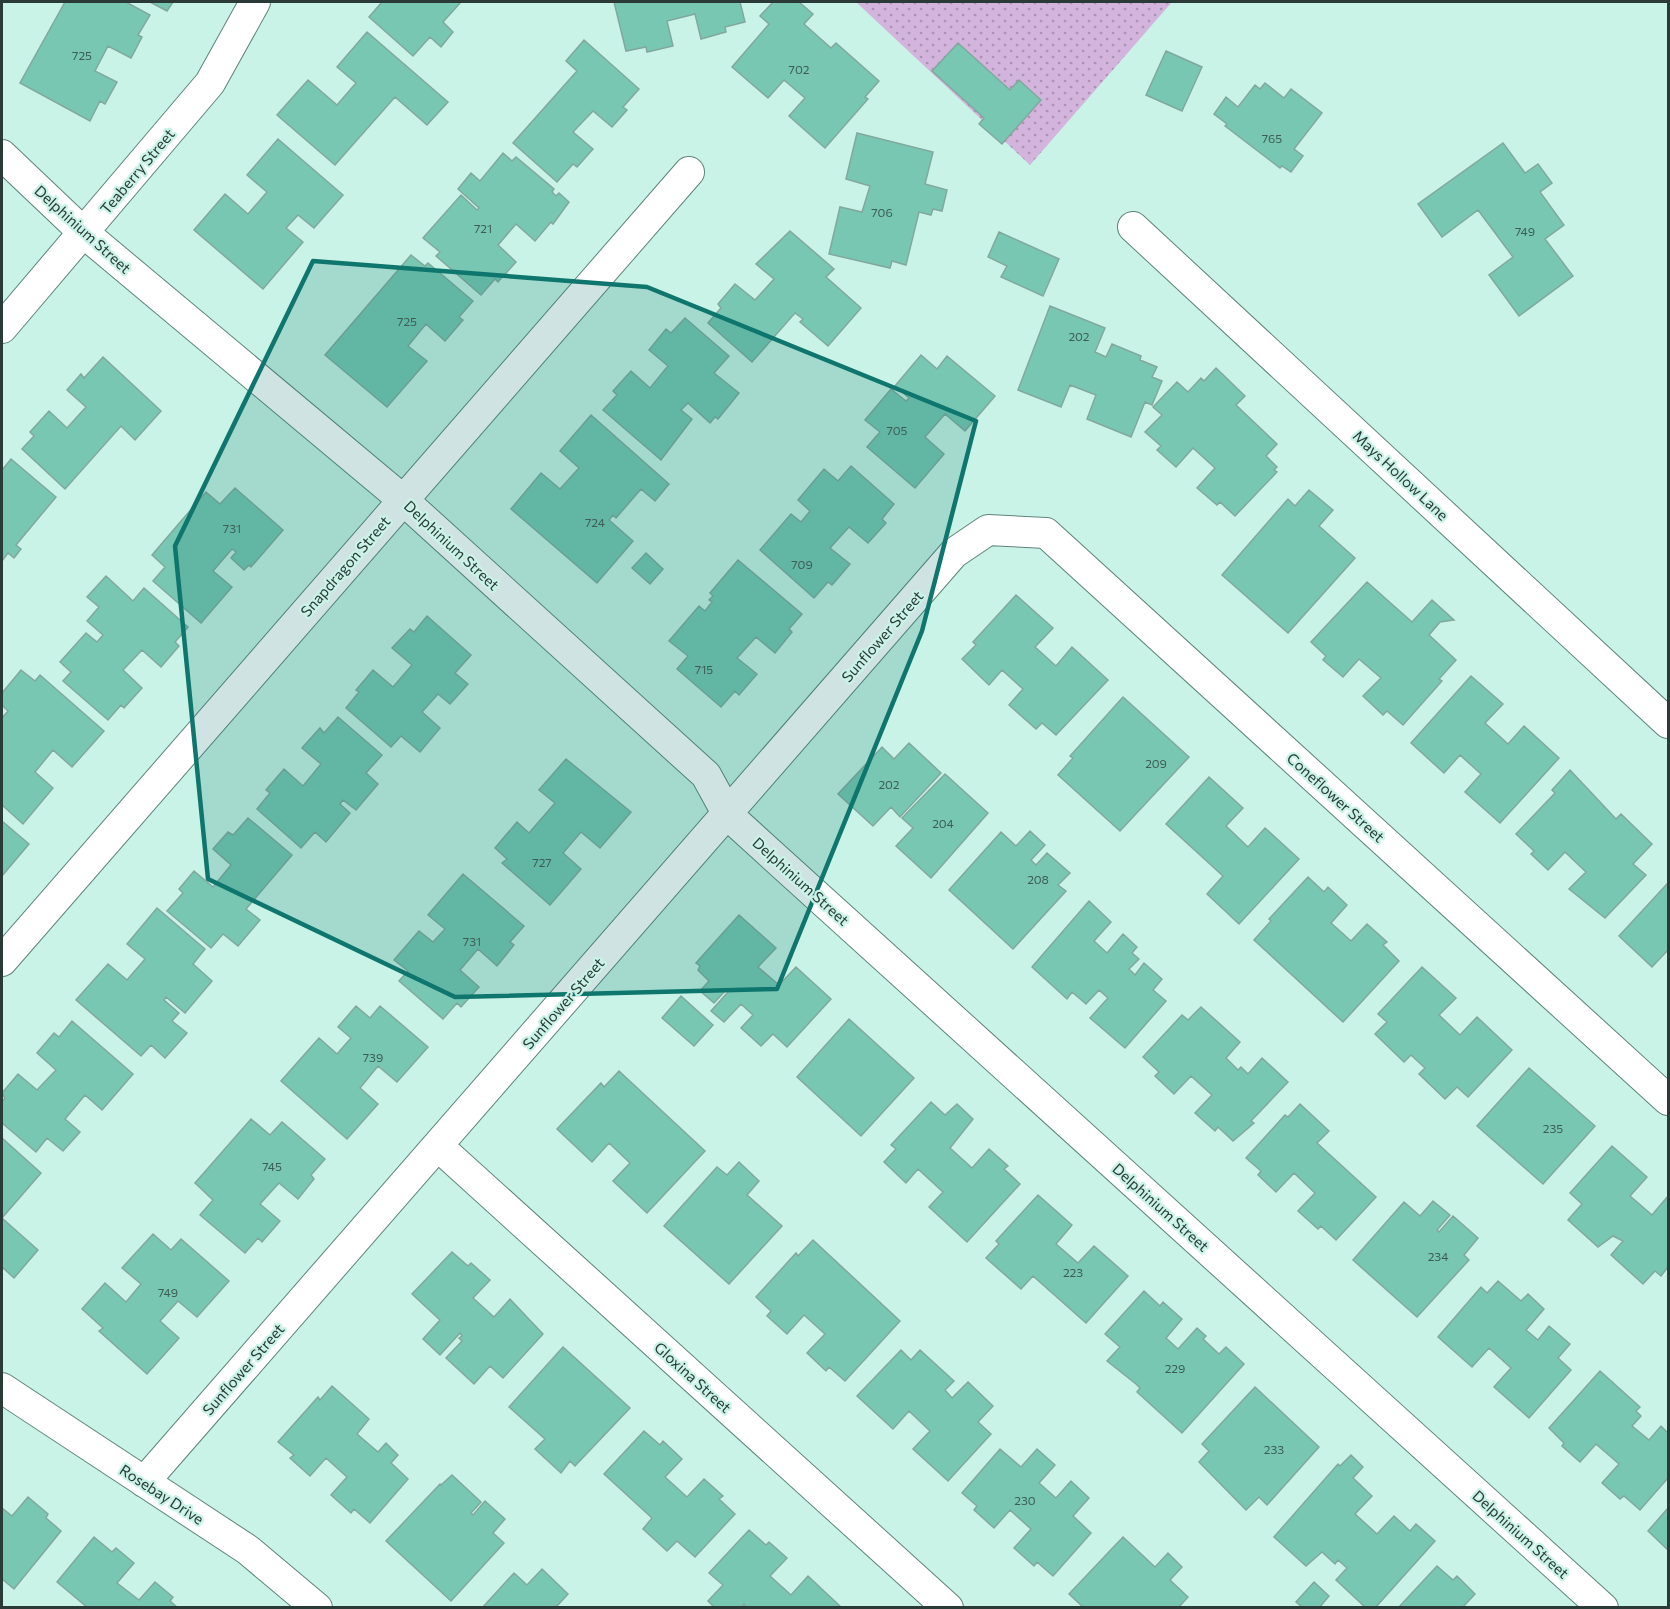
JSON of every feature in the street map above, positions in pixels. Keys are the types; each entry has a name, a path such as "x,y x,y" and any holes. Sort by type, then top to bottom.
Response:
{"street":[{"name":"Teaberry Street","path":"2,328 210,83 255,2"},
{"name":"Delphinium Street","path":"2,155 84,233 402,499 706,775 728,814 1603,1608"},
{"name":"Snapdragon Street","path":"2,961 689,172"},
{"name":"Mays Hollow Lane","path":"1133,226 1668,723"},
{"name":"Sunflower Street","path":"144,1482 954,553 988,530"},
{"name":"Coneflower Street","path":"988,530 1046,533 1668,1100"},
{"name":"Gloxina Street","path":"438,1146 948,1608"},
{"name":"Rosebay Drive","path":"2,1388 249,1550 317,1608"}],"highlighted area":[{"path":"313,261 647,287 976,421 922,631 777,989 455,997 208,879 175,546"}],"shaded area":[{"path":"856,2 1172,2 1030,165"}],"building":[{"path":"65,2 126,2 150,15 138,35 142,37 131,58 108,46 95,71 117,82 105,104 100,101 90,121 20,83"},
{"path":"150,2 173,2 167,11"},
{"path":"382,2 461,2 443,22 453,32 441,47 430,37 413,56 369,17"},
{"path":"614,2 740,2 745,22 725,27 726,32 701,39 695,14 667,21 673,46 647,52 646,47 626,51"},
{"path":"773,2 799,2 813,14 804,24 831,48 836,43 879,81 865,97 868,99 825,148 789,116 805,98 784,80 768,98 732,67 769,24 760,16"},
{"path":"367,32 448,102 427,125 395,97 335,165 277,115 308,80 337,105 356,83 337,67"},
{"path":"584,40 639,89 623,107 627,110 612,127 593,111 573,132 593,149 577,167 573,164 557,182 513,143 577,71 566,61"},
{"path":"958,43 1010,90 1019,80 1041,100 1002,144 979,124 984,118 932,71"},
{"path":"1166,51 1202,67 1182,111 1146,95"},
{"path":"1265,83 1284,98 1291,89 1322,113 1294,149 1303,156 1291,172 1282,166 1280,168 1225,126 1227,124 1214,114 1226,97 1238,107 1255,85 1260,89"},
{"path":"857,133 933,152 925,184 947,190 942,211 933,209 931,215 919,212 906,265 892,261 890,268 829,254 840,207 862,212 870,186 846,179"},
{"path":"278,139 343,195 314,228 298,215 286,228 303,242 263,289 194,230 225,194 248,214 267,192 247,175"},
{"path":"1503,143 1525,173 1538,164 1552,183 1540,192 1564,225 1545,239 1573,276 1519,316 1489,275 1513,257 1478,210 1442,237 1418,204"},
{"path":"503,153 512,161 516,157 554,189 552,192 556,196 559,193 569,202 553,224 551,222 535,241 516,224 498,245 516,262 498,282 495,279 481,295 436,256 440,252 423,238 461,195 477,210 479,208 458,189 471,173 480,181"},
{"path":"790,231 834,269 826,277 861,308 828,346 800,322 803,319 795,313 752,362 708,323 721,308 718,304 735,284 755,300 774,279 756,264"},
{"path":"999,232 1059,259 1043,296 1001,277 1007,266 988,257"},
{"path":"411,255 425,266 428,263 473,301 459,317 463,320 445,341 426,324 408,346 427,361 387,407 325,355"},
{"path":"1050,306 1105,328 1095,352 1106,357 1112,344 1141,356 1140,360 1157,367 1152,377 1162,381 1152,405 1145,402 1131,437 1087,419 1096,395 1070,385 1061,407 1018,390"},
{"path":"685,318 729,356 714,373 739,393 718,419 715,417 710,423 688,403 681,410 692,419 661,460 603,410 617,395 613,391 631,371 650,388 668,366 649,350 666,329 671,333"},
{"path":"921,355 937,369 947,356 995,396 965,431 945,414 925,437 944,454 915,488 867,447 880,432 865,420 891,389 906,401 909,398 895,386"},
{"path":"103,357 161,411 135,440 121,426 65,489 22,449 34,436 30,432 49,411 67,428 86,407 67,390 81,374 84,378"},
{"path":"1216,368 1245,396 1236,405 1277,444 1266,456 1277,467 1274,470 1277,472 1235,516 1220,502 1217,505 1197,488 1215,468 1193,448 1176,467 1157,450 1161,446 1145,432 1162,415 1153,407 1177,382 1188,392 1201,378 1204,381"},
{"path":"591,415 669,484 655,501 641,489 616,518 613,515 609,520 633,541 597,583 511,509 541,473 560,489 579,468 560,451"},
{"path":"11,459 56,497 16,545 21,549 14,558 8,553 2,561 2,470"},
{"path":"851,466 894,504 882,519 886,523 868,543 849,527 830,548 850,564 832,585 828,582 814,598 760,550 791,514 801,522 810,511 798,500 824,469 838,481"},
{"path":"235,488 283,530 251,567 249,565 244,570 231,558 236,552 232,549 213,571 232,587 201,623 153,581 165,567 152,555 206,492 220,504"},
{"path":"1309,490 1333,510 1319,526 1355,558 1288,633 1222,575 1288,499 1295,506"},
{"path":"646,553 663,569 650,584 632,568"},
{"path":"738,560 802,614 789,629 792,632 775,653 756,637 737,658 757,674 739,695 735,691 721,707 677,669 688,656 669,641 699,606 705,611 712,602 709,600 713,596 710,593"},
{"path":"106,576 133,601 144,588 188,627 175,642 179,646 161,667 142,650 123,670 142,688 124,708 121,705 108,720 63,681 71,672 60,662 86,633 97,642 103,635 87,621 99,607 87,597"},
{"path":"1367,582 1412,622 1432,600 1454,620 1440,622 1429,635 1456,660 1439,679 1442,681 1403,725 1387,711 1383,715 1363,696 1381,678 1359,659 1343,677 1323,660 1326,656 1311,642"},
{"path":"1016,595 1053,628 1035,647 1056,666 1072,647 1108,680 1056,735 1042,723 1036,729 1009,705 1023,689 1002,670 989,685 962,659 976,645 973,642"},
{"path":"427,616 471,655 455,673 468,684 450,704 438,694 422,712 440,728 420,752 401,736 391,747 346,708 359,692 356,690 373,670 393,687 412,665 392,648 410,629 414,632"},
{"path":"21,670 35,681 40,675 104,731 72,767 53,750 35,772 53,788 23,824 2,805 2,718 8,711 2,705 2,693"},
{"path":"1471,676 1503,704 1485,723 1508,744 1524,726 1559,758 1500,823 1465,792 1481,774 1460,755 1444,773 1411,743"},
{"path":"1123,697 1189,757 1120,831 1058,775 1073,758 1070,756"},
{"path":"338,717 382,755 366,773 378,784 356,810 343,800 340,804 350,813 326,842 315,832 301,848 257,809 270,793 266,790 284,769 303,786 321,764 302,748 320,728 324,733"},
{"path":"909,743 941,773 900,817 891,807 873,826 838,794 882,747 894,759"},
{"path":"566,759 631,812 600,848 581,832 563,853 581,869 550,905 502,863 507,859 495,848 517,822 529,833 555,803 539,790"},
{"path":"1570,770 1616,819 1621,814 1652,844 1633,864 1646,875 1605,918 1569,889 1586,872 1565,852 1548,870 1531,854 1534,851 1516,834 1555,793 1552,790"},
{"path":"945,774 988,813 931,878 896,846 913,828 902,818"},
{"path":"1209,777 1243,808 1226,826 1248,847 1265,828 1299,859 1239,924 1207,894 1223,876 1166,824"},
{"path":"248,818 292,855 246,909 260,920 238,946 223,934 211,948 167,911 183,893 179,889 194,871 213,887 231,865 213,849 228,832 233,835"},
{"path":"2,821 29,844 2,876"},
{"path":"1030,831 1045,845 1031,860 1036,865 1047,853 1070,873 1058,885 1066,891 1013,949 949,890 1001,832 1016,846"},
{"path":"463,874 524,926 510,942 514,945 497,966 478,949 460,970 479,987 461,1007 457,1003 443,1019 399,981 408,971 394,960 419,931 433,942 445,929 428,915"},
{"path":"1308,877 1324,892 1328,887 1347,905 1331,923 1351,941 1367,924 1387,942 1383,945 1399,961 1343,1022 1254,940 1271,921 1269,919"},
{"path":"1668,883 1668,950 1652,967 1619,936"},
{"path":"1089,901 1111,922 1094,941 1107,953 1123,934 1137,947 1132,953 1139,959 1129,969 1135,975 1144,963 1162,979 1153,990 1166,1001 1125,1048 1090,1018 1108,998 1099,990 1086,1004 1072,992 1067,999 1032,967"},
{"path":"157,908 205,949 193,964 212,981 185,1013 166,997 164,1000 179,1013 172,1021 187,1033 165,1058 151,1045 141,1056 76,1000 108,964 127,980 145,959 127,944"},
{"path":"739,915 776,948 758,967 779,985 796,967 831,999 787,1047 773,1034 761,1046 741,1028 753,1015 741,1004 724,1022 711,1011 728,992 726,990 714,1003 700,991 709,981 698,970 700,966 696,963"},
{"path":"1422,967 1456,998 1439,1015 1460,1035 1477,1017 1512,1050 1468,1097 1457,1087 1445,1099 1419,1074 1425,1068 1411,1055 1404,1062 1375,1034 1387,1022 1378,1014"},
{"path":"681,996 713,1025 694,1046 662,1018"},
{"path":"356,1006 370,1018 380,1006 428,1047 397,1082 378,1066 360,1088 378,1104 347,1139 281,1081 319,1038 337,1054 351,1038 338,1027"},
{"path":"1201,1007 1240,1042 1226,1058 1238,1070 1241,1067 1248,1074 1262,1058 1288,1082 1251,1121 1254,1123 1233,1141 1218,1127 1215,1131 1195,1113 1212,1095 1191,1076 1174,1094 1155,1076 1159,1072 1143,1057 1182,1015 1188,1020"},
{"path":"849,1019 914,1078 861,1136 797,1077"},
{"path":"72,1021 133,1074 102,1110 85,1095 65,1119 80,1132 63,1151 47,1138 36,1152 2,1123 2,1102 5,1098 2,1093 18,1074 37,1090 56,1070 37,1053 54,1033 59,1037"},
{"path":"1529,1068 1595,1126 1543,1184 1477,1126"},
{"path":"619,1071 705,1151 647,1213 613,1181 630,1163 609,1143 592,1162 557,1129 601,1083 604,1087"},
{"path":"931,1102 945,1115 957,1104 973,1119 950,1148 972,1168 989,1149 1008,1166 1004,1169 1020,1184 967,1242 929,1207 943,1192 918,1169 906,1183 884,1162 896,1149 891,1145"},
{"path":"1300,1104 1329,1131 1317,1143 1376,1197 1336,1240 1321,1226 1318,1229 1298,1211 1315,1193 1294,1173 1276,1192 1258,1175 1261,1171 1246,1158 1285,1115 1288,1117"},
{"path":"251,1119 270,1135 282,1122 325,1159 311,1175 314,1179 298,1199 279,1183 260,1204 280,1221 262,1242 258,1238 245,1253 200,1215 213,1200 195,1183"},
{"path":"2,1138 41,1173 2,1218"},
{"path":"1612,1146 1647,1177 1630,1196 1652,1215 1668,1196 1668,1267 1661,1276 1655,1271 1643,1284 1611,1255 1623,1241 1613,1236 1598,1247 1568,1220 1582,1204 1570,1193"},
{"path":"739,1162 759,1181 747,1195 782,1226 729,1284 664,1226 717,1167 727,1175"},
{"path":"1038,1195 1072,1225 1056,1244 1078,1263 1094,1246 1128,1276 1086,1323 1033,1276 1021,1289 986,1258 999,1244 996,1241"},
{"path":"1433,1201 1450,1215 1437,1230 1439,1232 1453,1216 1478,1238 1464,1255 1469,1260 1417,1317 1353,1260 1404,1202 1420,1216"},
{"path":"2,1218 38,1250 14,1278 2,1267"},
{"path":"153,1234 171,1250 181,1239 229,1281 197,1317 178,1301 160,1321 179,1338 147,1374 99,1331 103,1328 82,1309 105,1283 126,1302 141,1284 122,1268"},
{"path":"813,1240 900,1321 845,1381 829,1367 826,1371 807,1353 825,1334 804,1315 787,1334 767,1316 771,1311 756,1297 796,1253 798,1256"},
{"path":"452,1252 468,1266 471,1263 490,1280 473,1298 494,1317 510,1299 543,1334 503,1378 490,1366 474,1384 446,1358 462,1341 459,1338 462,1336 460,1333 440,1355 423,1339 440,1320 412,1294"},
{"path":"1498,1281 1521,1301 1528,1294 1544,1309 1526,1330 1538,1340 1549,1326 1570,1344 1558,1358 1571,1370 1529,1418 1494,1387 1511,1368 1489,1348 1472,1367 1438,1337 1481,1287 1487,1293"},
{"path":"1144,1291 1160,1306 1163,1302 1182,1319 1166,1338 1178,1349 1197,1328 1206,1336 1203,1339 1219,1354 1226,1347 1244,1364 1182,1433 1137,1392 1140,1388 1136,1384 1107,1361 1120,1347 1105,1334"},
{"path":"563,1347 630,1408 575,1466 570,1461 561,1473 535,1449 545,1439 509,1407"},
{"path":"901,1350 911,1360 920,1350 954,1381 945,1390 952,1398 968,1382 993,1406 978,1422 991,1434 948,1481 913,1449 930,1431 909,1411 893,1429 857,1396"},
{"path":"1600,1371 1640,1407 1636,1411 1641,1416 1632,1426 1649,1440 1661,1426 1668,1433 1668,1478 1640,1510 1624,1496 1620,1499 1602,1483 1619,1464 1596,1444 1580,1462 1562,1446 1564,1443 1549,1428"},
{"path":"332,1386 369,1419 357,1434 378,1452 386,1443 398,1455 391,1463 408,1479 370,1523 354,1509 351,1513 331,1495 347,1477 326,1458 310,1476 290,1458 294,1455 278,1442 318,1397 320,1400"},
{"path":"1255,1387 1319,1447 1267,1505 1259,1497 1246,1510 1199,1462 1209,1451 1202,1444"},
{"path":"644,1431 660,1445 663,1441 682,1459 665,1477 687,1497 704,1479 723,1496 719,1499 735,1514 695,1557 677,1541 667,1551 643,1529 652,1518 604,1474"},
{"path":"1000,1449 1021,1467 1037,1449 1055,1465 1039,1483 1056,1498 1071,1481 1089,1498 1073,1516 1091,1533 1053,1576 1037,1562 1034,1566 1014,1548 1031,1529 1010,1510 994,1528 974,1510 977,1506 962,1493"},
{"path":"1351,1455 1363,1467 1353,1478 1372,1496 1355,1514 1377,1534 1394,1516 1410,1531 1416,1524 1435,1541 1375,1608 1366,1608 1336,1580 1347,1568 1338,1560 1335,1564 1322,1552 1306,1566 1274,1537 1338,1464 1340,1466"},
{"path":"452,1475 481,1502 471,1513 473,1515 485,1501 505,1519 493,1533 504,1543 451,1601 386,1541 440,1484"},
{"path":"28,1497 48,1514 46,1518 61,1531 14,1589 2,1579 2,1508 12,1516"},
{"path":"1668,1508 1668,1550 1648,1531"},
{"path":"749,1530 766,1545 769,1542 787,1558 770,1576 791,1595 808,1576 842,1608 747,1608 744,1604 741,1608 715,1608 708,1601 723,1585 709,1573"},
{"path":"94,1537 112,1552 116,1548 134,1563 117,1583 139,1600 155,1582 173,1597 170,1601 178,1608 88,1608 57,1582"},
{"path":"1123,1537 1155,1567 1168,1553 1182,1567 1170,1580 1188,1597 1178,1608 1084,1608 1069,1594"},
{"path":"1437,1566 1453,1580 1457,1576 1475,1594 1462,1608 1398,1608"},
{"path":"542,1569 568,1594 557,1606 559,1608 482,1608 514,1573 527,1585"},
{"path":"1314,1582 1329,1596 1319,1608 1303,1608 1296,1602"}]}
